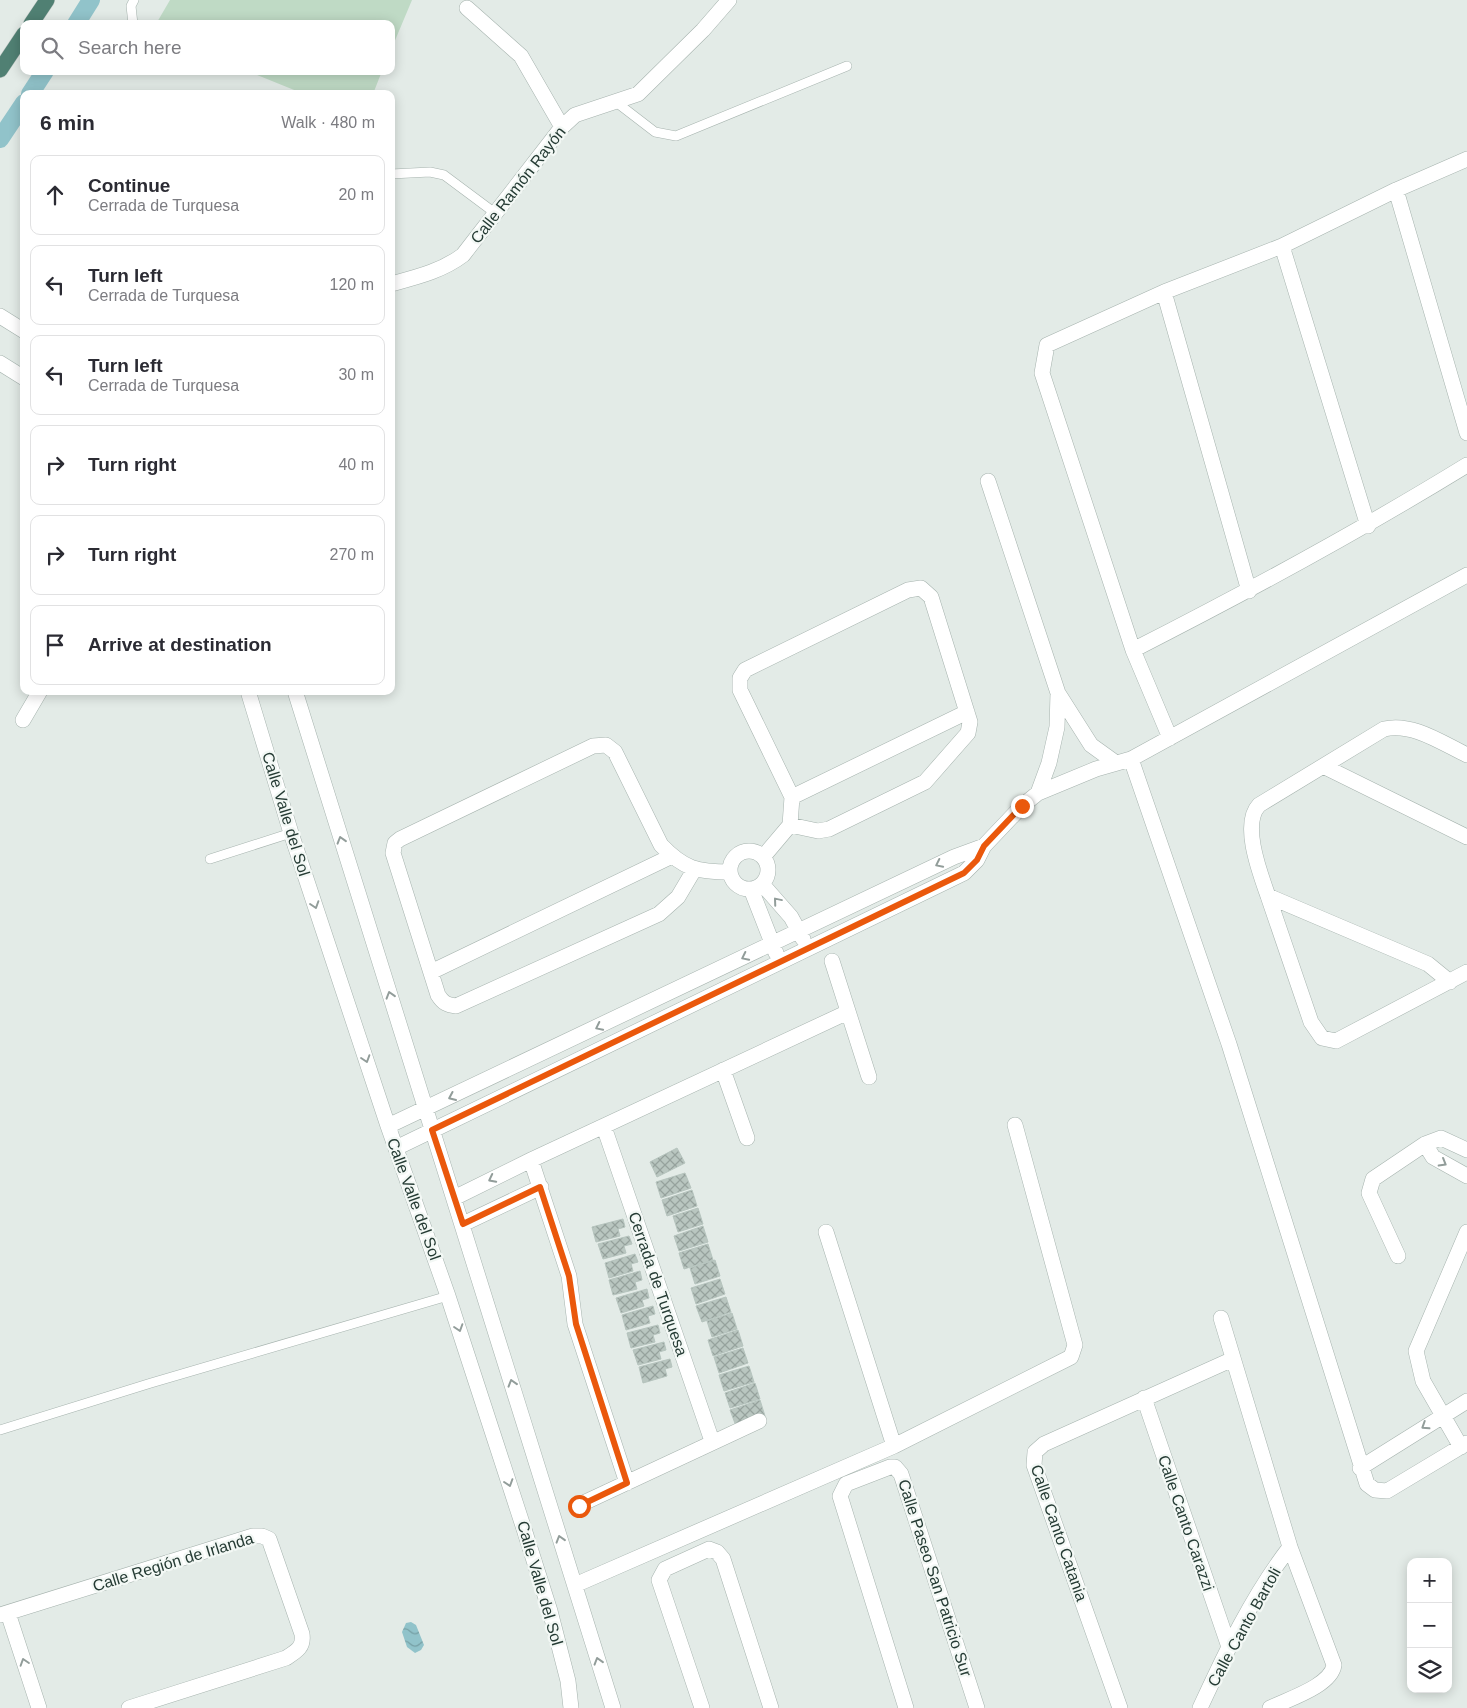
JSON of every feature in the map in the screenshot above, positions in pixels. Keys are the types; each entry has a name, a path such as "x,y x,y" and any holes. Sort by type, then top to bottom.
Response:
{"highway":[{"path":"34,20 47,0"},
{"path":"0,70 20,40"}],"street":[{"name":"Calle Ramón Rayón","path":"395,283 450,265 463,255 562,127 575,115 638,94 703,30 729,0"},
{"path":"468,8 521,56 562,127"},
{"path":"1170,738 1133,650 1042,373 1047,345 1164,292 1282,246 1396,190 1467,160"},
{"path":"1396,190 1467,433"},
{"path":"1282,246 1368,526"},
{"path":"1164,292 1249,591"},
{"path":"0,316 20,328"},
{"path":"0,363 20,376"},
{"path":"1133,650 1249,591 1368,526 1467,465"},
{"path":"988,482 1058,693 1091,745 1116,763"},
{"path":"396,1148 688,1004 808,949 964,873 977,860 984,846 1022,806 1038,793 1131,759 1467,575"},
{"path":"763,857 790,825 792,797 740,690 740,678 745,670 900,594 921,588 931,596 970,722 968,733 924,782 829,829 818,831 790,825"},
{"path":"1038,793 1049,763 1057,727 1058,693"},
{"path":"23,720 38,695"},
{"name":"Calle Valle del Sol","path":"249,695 292,834 388,1126 448,1296 550,1611 568,1681 571,1708"},
{"path":"297,695 613,1708"},
{"path":"792,797 967,712"},
{"path":"1467,755 1409,728 1396,726 1384,729 1260,805 1254,811 1250,826 1268,896 1311,1022 1322,1038 1336,1041 1467,972"},
{"path":"694,870 678,897 659,914 456,1006 443,1002 438,995 393,853 395,843 593,746 606,744 615,752 661,845 672,856 694,870 730,872"},
{"path":"1131,759 1229,1044 1360,1468 1367,1484 1375,1490 1387,1491 1464,1445 1443,1415 1424,1381 1418,1365 1416,1351 1467,1232"},
{"path":"1323,766 1467,837"},
{"path":"388,1126 954,857 984,846"},
{"path":"757,887 768,874 766,862 763,857 751,851 744,852 734,859 730,872 734,883 739,887 757,887 791,917 808,949"},
{"path":"431,972 672,856"},
{"path":"757,887 780,962"},
{"path":"1268,896 1428,964 1450,982"},
{"path":"832,961 869,1077"},
{"path":"454,1198 848,1012"},
{"path":"723,1070 747,1138"},
{"path":"575,1585 894,1446 1071,1357 1075,1345 1015,1125"},
{"name":"Cerrada de Turquesa","path":"604,1127 712,1441"},
{"path":"1398,1256 1369,1193 1373,1179 1425,1144 1441,1138 1467,1150"},
{"path":"1425,1144 1433,1157 1467,1176"},
{"path":"531,1160 569,1276 576,1324 627,1483"},
{"path":"463,1224 540,1187"},
{"path":"826,1232 894,1446"},
{"path":"1221,1318 1290,1547 1334,1665 1328,1678 1318,1685 1270,1708"},
{"name":"Calle Canto Catania","path":"1120,1708 1033,1459 1035,1452 1044,1444 1233,1359"},
{"name":"Calle Canto Carazzi","path":"1144,1398 1229,1647"},
{"path":"1360,1468 1467,1400"},
{"path":"579,1506 712,1441 759,1421"},
{"name":"Calle Paseo San Patricio Sur","path":"906,1708 840,1496 846,1484 890,1467 895,1467 901,1474 977,1708"},
{"name":"Calle Región de Irlanda","path":"4,1614 252,1536 262,1536 269,1539 302,1634 303,1643 296,1652 286,1658 129,1708"},
{"name":"Calle Canto Bartoli","path":"1200,1708 1229,1647 1272,1571 1290,1547"},
{"path":"702,1708 659,1580 665,1569 709,1549 717,1552 723,1559 771,1708"},
{"path":"4,1614 39,1708"}],"lane":[{"path":"133,20 131,6 134,0"},
{"path":"616,102 655,132 676,136 847,66"},
{"path":"395,174 430,172 444,175 495,213"},
{"path":"210,859 292,834"},
{"path":"0,1430 161,1380 448,1296"}],"green space":[{"path":"170,0 412,0 395,40 395,20 158,20"},
{"path":"257,75 380,75 375,90 294,90"}],"water":[{"path":"411,1622 416,1625 424,1645 421,1650 415,1653 407,1647 402,1632 406,1623"}],"building":[{"path":"677,1148 685,1163 657,1177 650,1162"},
{"path":"685,1173 691,1188 661,1198 656,1182"},
{"path":"692,1190 697,1206 667,1216 662,1200"},
{"path":"698,1208 703,1224 678,1232 673,1216"},
{"path":"623,1219 625,1227 618,1229 620,1236 596,1242 592,1227"},
{"path":"703,1226 708,1242 679,1251 674,1236"},
{"path":"629,1236 632,1244 624,1246 626,1253 603,1259 598,1244"},
{"path":"708,1244 713,1260 684,1269 679,1253"},
{"path":"635,1254 638,1262 631,1264 633,1271 609,1278 605,1263"},
{"path":"715,1260 720,1276 695,1284 690,1268"},
{"path":"640,1271 642,1280 635,1282 637,1289 613,1295 609,1280"},
{"path":"720,1279 725,1294 696,1304 691,1288"},
{"path":"647,1289 649,1298 642,1300 644,1306 621,1313 616,1298"},
{"path":"726,1297 731,1312 702,1322 696,1306"},
{"path":"653,1306 655,1314 648,1316 650,1323 626,1330 622,1315"},
{"path":"732,1313 737,1329 712,1337 707,1321"},
{"path":"658,1325 660,1333 653,1335 655,1342 631,1348 627,1333"},
{"path":"738,1330 743,1346 713,1356 708,1340"},
{"path":"664,1342 666,1350 659,1352 661,1359 638,1365 633,1350"},
{"path":"743,1348 748,1363 719,1373 714,1357"},
{"path":"670,1359 672,1367 665,1369 667,1376 643,1383 639,1367"},
{"path":"749,1366 754,1382 724,1391 719,1375"},
{"path":"755,1383 760,1399 730,1408 725,1393"},
{"path":"760,1400 765,1416 736,1426 730,1410"}],"waterway":[{"path":"78,20 91,0"},
{"path":"33,90 42,75"},
{"path":"0,139 20,109"}],"route":[{"path":"579,1506 627,1483 576,1324 569,1276 540,1187 463,1224 432,1130 697,1000 808,949 964,873 977,860 984,846 1022,806"}]}
